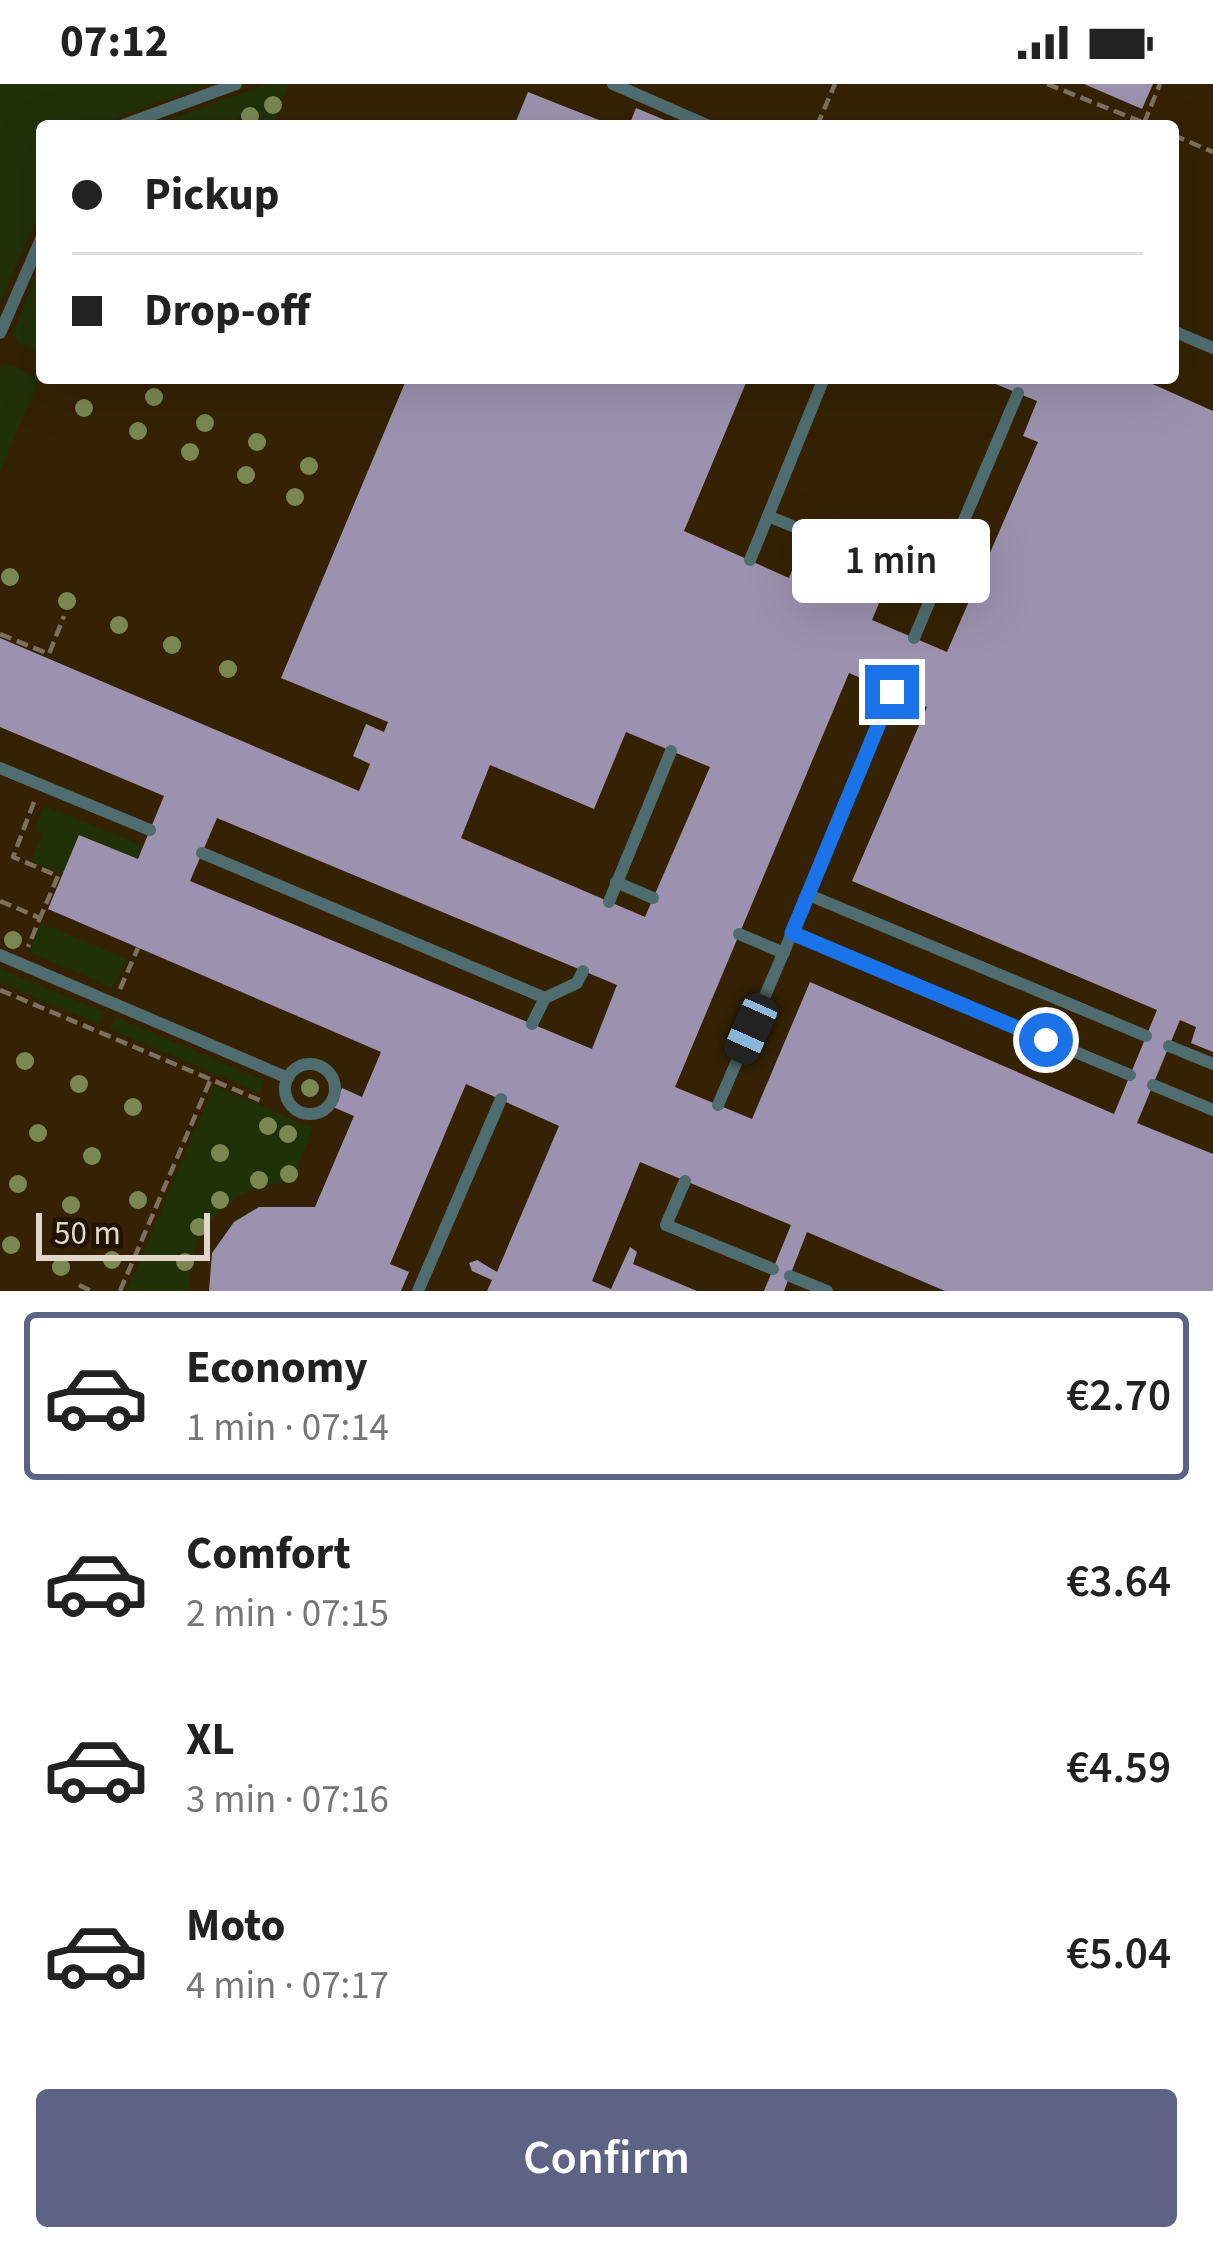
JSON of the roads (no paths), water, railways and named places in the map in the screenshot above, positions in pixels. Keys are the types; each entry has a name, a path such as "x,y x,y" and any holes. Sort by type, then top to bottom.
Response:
{"lane":[{"path":"137,120 236,84"},
{"path":"613,84 695,120"},
{"path":"0,333 36,251"},
{"path":"1179,334 1213,348"},
{"path":"749,560 822,384"},
{"path":"914,638 1018,393"},
{"path":"768,516 936,585"},
{"path":"718,1105 892,692"},
{"path":"609,902 671,752"},
{"path":"0,768 149,830"},
{"path":"202,853 545,998"},
{"path":"616,883 653,898"},
{"path":"809,895 1146,1036"},
{"path":"792,933 1130,1075"},
{"path":"740,934 784,952"},
{"path":"0,955 288,1078"},
{"path":"532,1024 545,998 578,983 583,971"},
{"path":"1169,1046 1213,1064"},
{"path":"316,1065 334,1081 334,1097 324,1110 300,1112 289,1102 288,1078 300,1066 316,1065"},
{"path":"1153,1085 1213,1110"},
{"path":"418,1291 501,1100"},
{"path":"685,1181 665,1225 773,1269"},
{"path":"790,1276 827,1291"}]}
